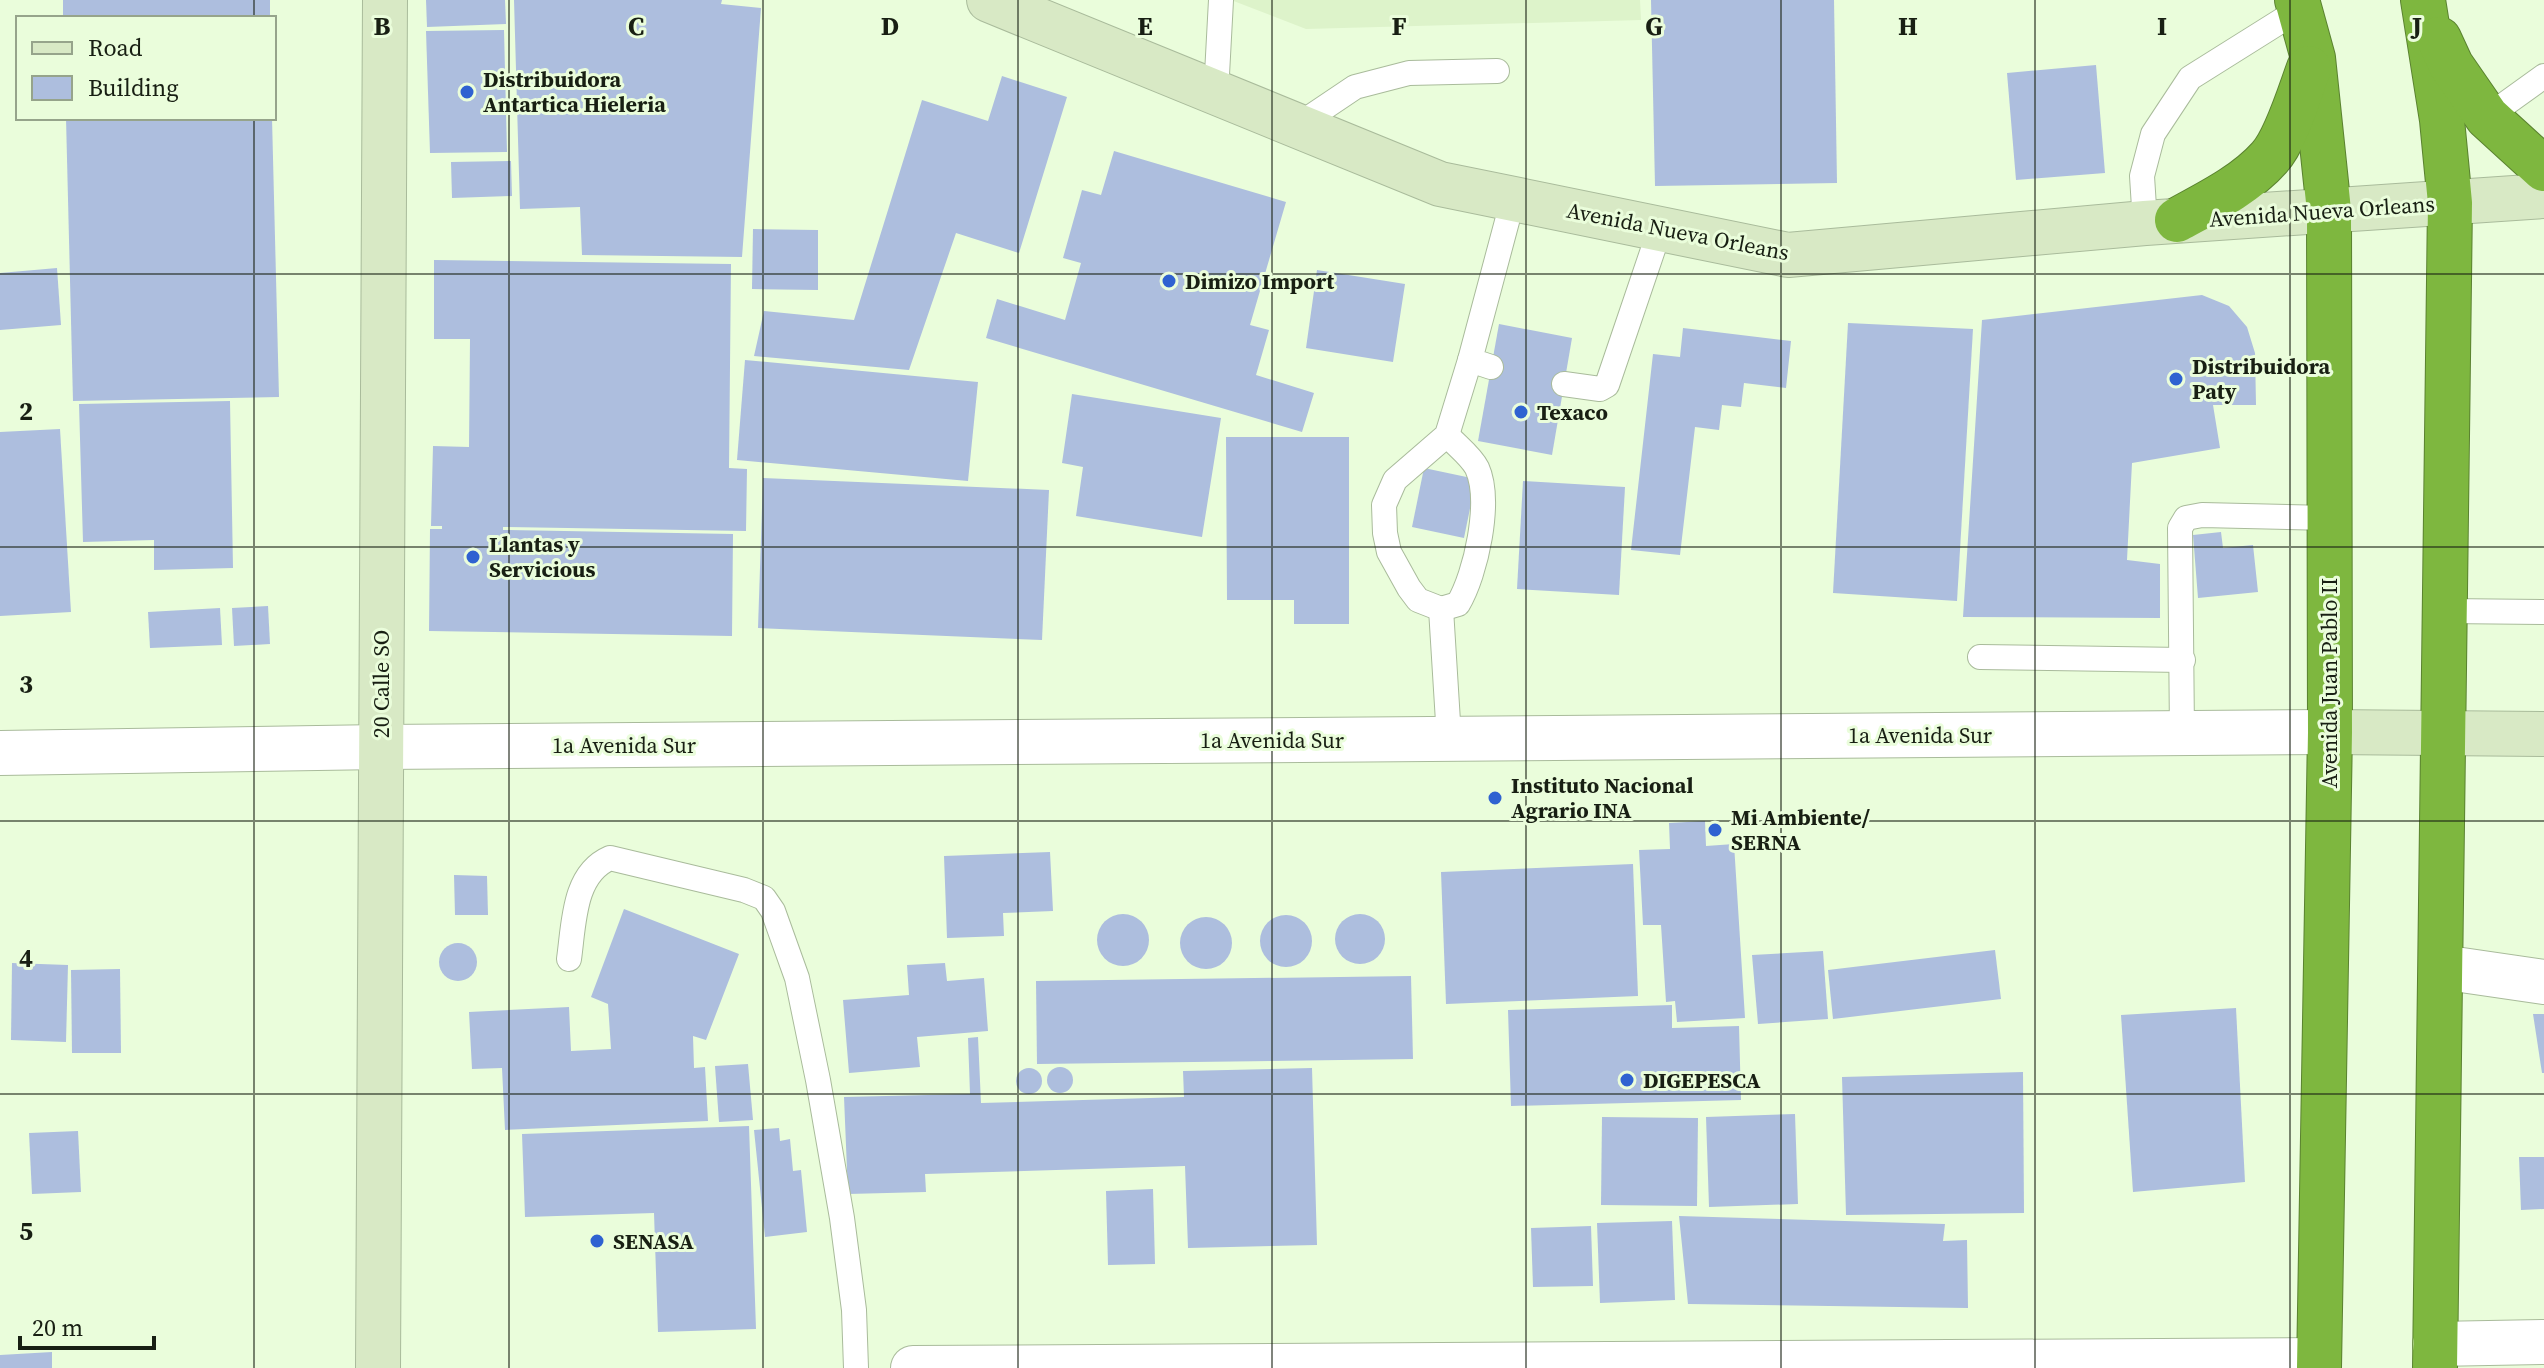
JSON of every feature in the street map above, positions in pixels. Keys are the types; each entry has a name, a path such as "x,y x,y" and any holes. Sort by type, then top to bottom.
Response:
{"highway":[{"path":"2424,2 2451,65 2487,117 2544,169"},
{"path":"2424,2 2442,120 2450,203 2435,1356"},
{"name":"Avenida Juan Pablo II","path":"2298,5 2313,58 2329,211 2330,732 2319,1364"},
{"path":"2161,221 2220,196 2271,157 2290,120 2313,58"}],"street":[{"name":"20 Calle SO","path":"378,1368 385,0"},
{"name":"Avenida Nueva Orleans","path":"989,0 1440,184 1788,255 2161,221 2544,196"},
{"name":"1a Avenida Sur","path":"0,753 1449,738 2330,732 2544,734"},
{"path":"2441,967 2544,982"},
{"path":"2435,1356 2544,1342"},
{"path":"913,1368 2319,1364"}],"lane":[{"path":"1216,93 1221,0"},
{"path":"2161,221 2142,176 2153,134 2190,78 2298,5"},
{"path":"1297,126 1355,87 1409,73 1497,71"},
{"path":"2487,117 2544,76"},
{"path":"1447,435 1476,466 1483,491 1480,529 1467,589 1458,604 1441,609 1418,600 1389,552 1384,505 1395,480 1447,435 1481,363 1513,199"},
{"path":"1564,384 1600,389 1607,385 1660,229"},
{"path":"2182,733 2180,528 2186,518 2202,515 2329,518"},
{"path":"1441,609 1449,738"},
{"path":"2446,611 2544,612"},
{"path":"1980,657 2183,660"},
{"path":"569,959 577,908 587,874 610,858 744,890 764,898 773,911 797,978 818,1080 854,1310 856,1368"}],"shaded area":[{"path":"1231,0 1640,0 1641,20 1306,29"}],"building":[{"path":"63,0 270,0 270,16 63,16"},
{"path":"426,0 505,0 506,24 427,27"},
{"path":"514,0 722,0 721,4 761,8 742,257 582,255 580,207 520,209"},
{"path":"1651,0 1834,0 1837,183 1655,186"},
{"name":"Distribuidora Antartica Hieleria","path":"504,30 507,152 430,153 426,31"},
{"path":"2096,65 2105,173 2016,180 2007,73"},
{"path":"1002,76 1067,97 1019,253 956,233 909,370 754,356 764,311 854,320 922,100 988,121"},
{"path":"66,120 272,120 279,397 73,401"},
{"name":"Dimizo Import","path":"1114,151 1286,202 1250,325 1269,330 1256,375 1314,393 1302,432 986,338 997,299 1065,320 1081,263 1063,258 1082,190 1101,195"},
{"path":"511,161 512,196 452,198 451,162"},
{"path":"753,229 818,230 818,290 752,289"},
{"path":"434,260 731,264 729,468 747,469 746,531 503,527 503,530 733,534 732,636 429,631 430,529 442,529 442,526 431,526 433,446 469,447 470,339 434,339"},
{"path":"57,268 61,325 0,330 0,273"},
{"path":"1317,270 1405,284 1393,362 1306,348"},
{"path":"2202,295 2229,306 2247,327 2255,353 2256,405 2213,405 2220,448 2132,463 2127,560 2160,564 2160,618 1963,617 1982,320"},
{"path":"1848,323 1973,329 1957,601 1833,593"},
{"name":"Texaco","path":"1499,324 1572,338 1552,455 1478,441"},
{"path":"1683,328 1791,341 1786,388 1744,383 1741,407 1722,405 1719,430 1695,427 1680,555 1631,550 1653,354 1680,357"},
{"path":"745,360 978,382 968,481 737,460"},
{"path":"1072,394 1221,418 1202,537 1076,516 1083,467 1062,463"},
{"path":"230,401 233,568 154,570 154,540 83,542 79,404"},
{"path":"60,429 71,612 0,616 0,432"},
{"path":"1226,437 1349,437 1349,624 1294,624 1294,600 1227,600"},
{"path":"1424,468 1476,479 1464,538 1412,527"},
{"path":"763,478 1049,490 1042,640 758,628"},
{"path":"1523,481 1625,487 1619,595 1517,589"},
{"path":"2221,532 2223,548 2253,545 2258,592 2198,598 2193,535"},
{"path":"268,606 270,644 234,646 232,608"},
{"path":"220,608 222,645 150,648 148,612"},
{"path":"1705,821 1706,846 1734,844 1745,1018 1677,1022 1675,1001 1666,1002 1661,925 1643,925 1639,850 1670,849 1669,823"},
{"path":"1050,852 1053,911 1003,913 1004,936 947,938 944,856"},
{"path":"1633,864 1638,996 1446,1004 1441,872"},
{"path":"454,875 487,876 488,915 455,915"},
{"path":"624,909 739,954 706,1040 693,1036 694,1068 705,1067 708,1121 505,1130 502,1068 472,1069 469,1012 569,1007 571,1051 611,1049 608,1004 591,997"},
{"path":"1123,914 1141,922 1149,940 1141,958 1123,966 1105,958 1097,940 1105,922"},
{"path":"1286,915 1304,923 1312,941 1304,959 1286,967 1268,959 1260,941 1268,923"},
{"path":"1350,915 1370,915 1384,929 1384,949 1370,963 1350,963 1336,949 1336,929"},
{"path":"1206,917 1224,925 1232,943 1224,961 1206,969 1188,961 1180,943 1188,925"},
{"path":"458,943 471,949 477,962 471,975 458,981 445,975 439,962 445,949"},
{"path":"1995,950 2001,999 1833,1019 1828,970"},
{"path":"1823,951 1828,1019 1758,1024 1752,955"},
{"path":"12,963 68,965 66,1042 11,1040"},
{"path":"945,963 947,981 984,978 988,1031 917,1037 920,1067 849,1073 843,1000 909,995 907,965"},
{"path":"120,969 121,1053 72,1053 71,970"},
{"path":"1411,976 1413,1059 1037,1064 1036,981"},
{"path":"1672,1005 1672,1028 1739,1026 1741,1100 1511,1106 1508,1010"},
{"path":"2236,1008 2245,1182 2133,1192 2121,1015"},
{"path":"2533,1014 2544,1014 2544,1073 2542,1073"},
{"path":"978,1037 981,1103 1184,1097 1183,1071 1312,1068 1317,1245 1188,1248 1185,1166 925,1174 926,1192 848,1194 844,1097 970,1094 968,1038"},
{"path":"748,1064 753,1120 719,1122 715,1066"},
{"path":"1060,1067 1069,1071 1073,1080 1069,1089 1060,1093 1051,1089 1047,1080 1051,1071"},
{"path":"1029,1068 1038,1072 1042,1081 1038,1090 1029,1094 1020,1090 1016,1081 1020,1072"},
{"path":"2023,1072 2024,1213 1846,1215 1842,1077"},
{"path":"1795,1114 1798,1204 1709,1207 1706,1117"},
{"path":"1602,1117 1698,1118 1697,1206 1601,1205"},
{"path":"749,1126 756,1329 658,1332 654,1213 525,1217 522,1134"},
{"path":"779,1128 780,1141 790,1139 793,1171 801,1170 807,1232 765,1237 754,1130"},
{"path":"78,1131 81,1192 32,1194 29,1133"},
{"path":"2519,1157 2544,1157 2544,1209 2521,1210"},
{"path":"1153,1189 1155,1264 1108,1265 1106,1191"},
{"path":"1679,1216 1945,1224 1943,1241 1967,1240 1968,1308 1688,1304"},
{"path":"1672,1221 1675,1300 1600,1303 1597,1223"},
{"path":"1591,1226 1593,1286 1533,1287 1531,1228"},
{"path":"52,1352 52,1368 0,1368 0,1355"}],"place":[{"name":"Distribuidora Antartica Hieleria","path":"467,92"},
{"name":"Dimizo Import","path":"1169,281"},
{"name":"Distribuidora Paty","path":"2176,379"},
{"name":"Texaco","path":"1521,412"},
{"name":"Llantas y Servicious","path":"473,557"},
{"name":"Instituto Nacional Agrario INA","path":"1495,798"},
{"name":"Mi Ambiente/ SERNA","path":"1715,830"},
{"name":"DIGEPESCA","path":"1627,1080"},
{"name":"SENASA","path":"597,1241"}]}
